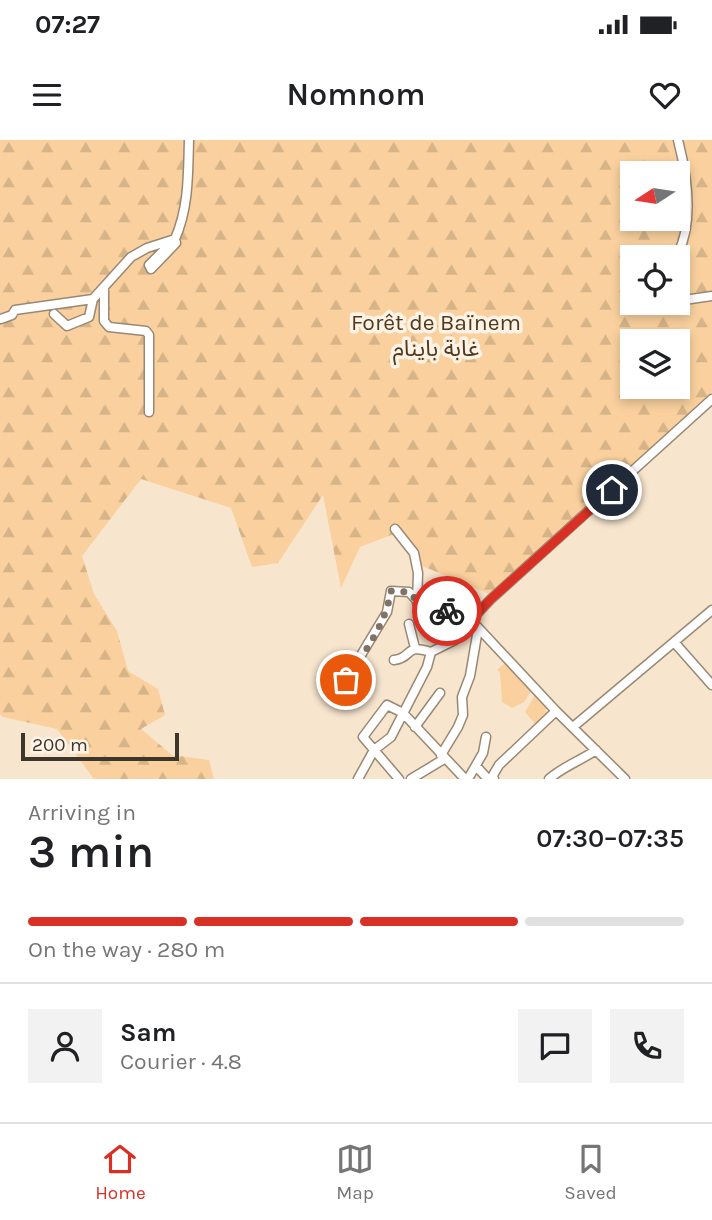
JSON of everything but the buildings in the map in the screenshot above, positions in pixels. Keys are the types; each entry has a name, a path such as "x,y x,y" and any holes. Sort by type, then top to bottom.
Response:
{"street":[{"path":"54,313 68,326 89,317 93,299 131,257 147,248 175,239 183,222 188,195 189,140"},
{"path":"678,140 686,192 686,220 681,245"},
{"path":"104,288 104,321 109,327 146,331 149,335 149,412"},
{"path":"690,299 712,296"},
{"path":"1,319 12,315 15,310 93,299"},
{"path":"415,648 431,652 455,640 491,599 712,399"},
{"path":"395,529 414,553 418,573 417,603"},
{"path":"338,701 346,680 387,612 391,591 409,592 424,608 456,611 471,620 556,711 625,779"},
{"path":"573,727 712,610"},
{"path":"409,624 415,648"},
{"path":"411,779 442,757 458,727 463,715 462,698 470,676 478,629"},
{"path":"674,642 712,685"},
{"path":"394,660 401,659 415,648"},
{"path":"358,779 374,750 391,737 427,667 431,652"},
{"path":"415,727 440,693"},
{"path":"399,779 363,737 387,705 403,713 442,757 467,779 483,753 486,737"},
{"path":"476,766 487,778 493,778 499,765 556,711"},
{"path":"549,779 562,768 580,761 596,750"}],"green space":[{"name":"Forêt de Baïnem غابة باينام","path":"0,140 712,140 712,392 489,594 420,565 394,534 360,547 341,588 323,495 278,563 252,567 231,508 141,479 82,556 94,594 117,631 128,671 158,689 165,715 141,729 172,755 209,760 214,779 94,779 57,729 3,717 0,714"},
{"path":"505,663 532,690 524,702 512,708 502,702 500,673 497,670"},
{"path":"536,693 549,707 545,710 548,713 536,725 525,712"}],"way so far":[{"path":"346,680 380,628 387,612 391,591 409,592 424,608 447,611"}],"route":[{"path":"447,611 456,611 471,620 612,490"}]}
